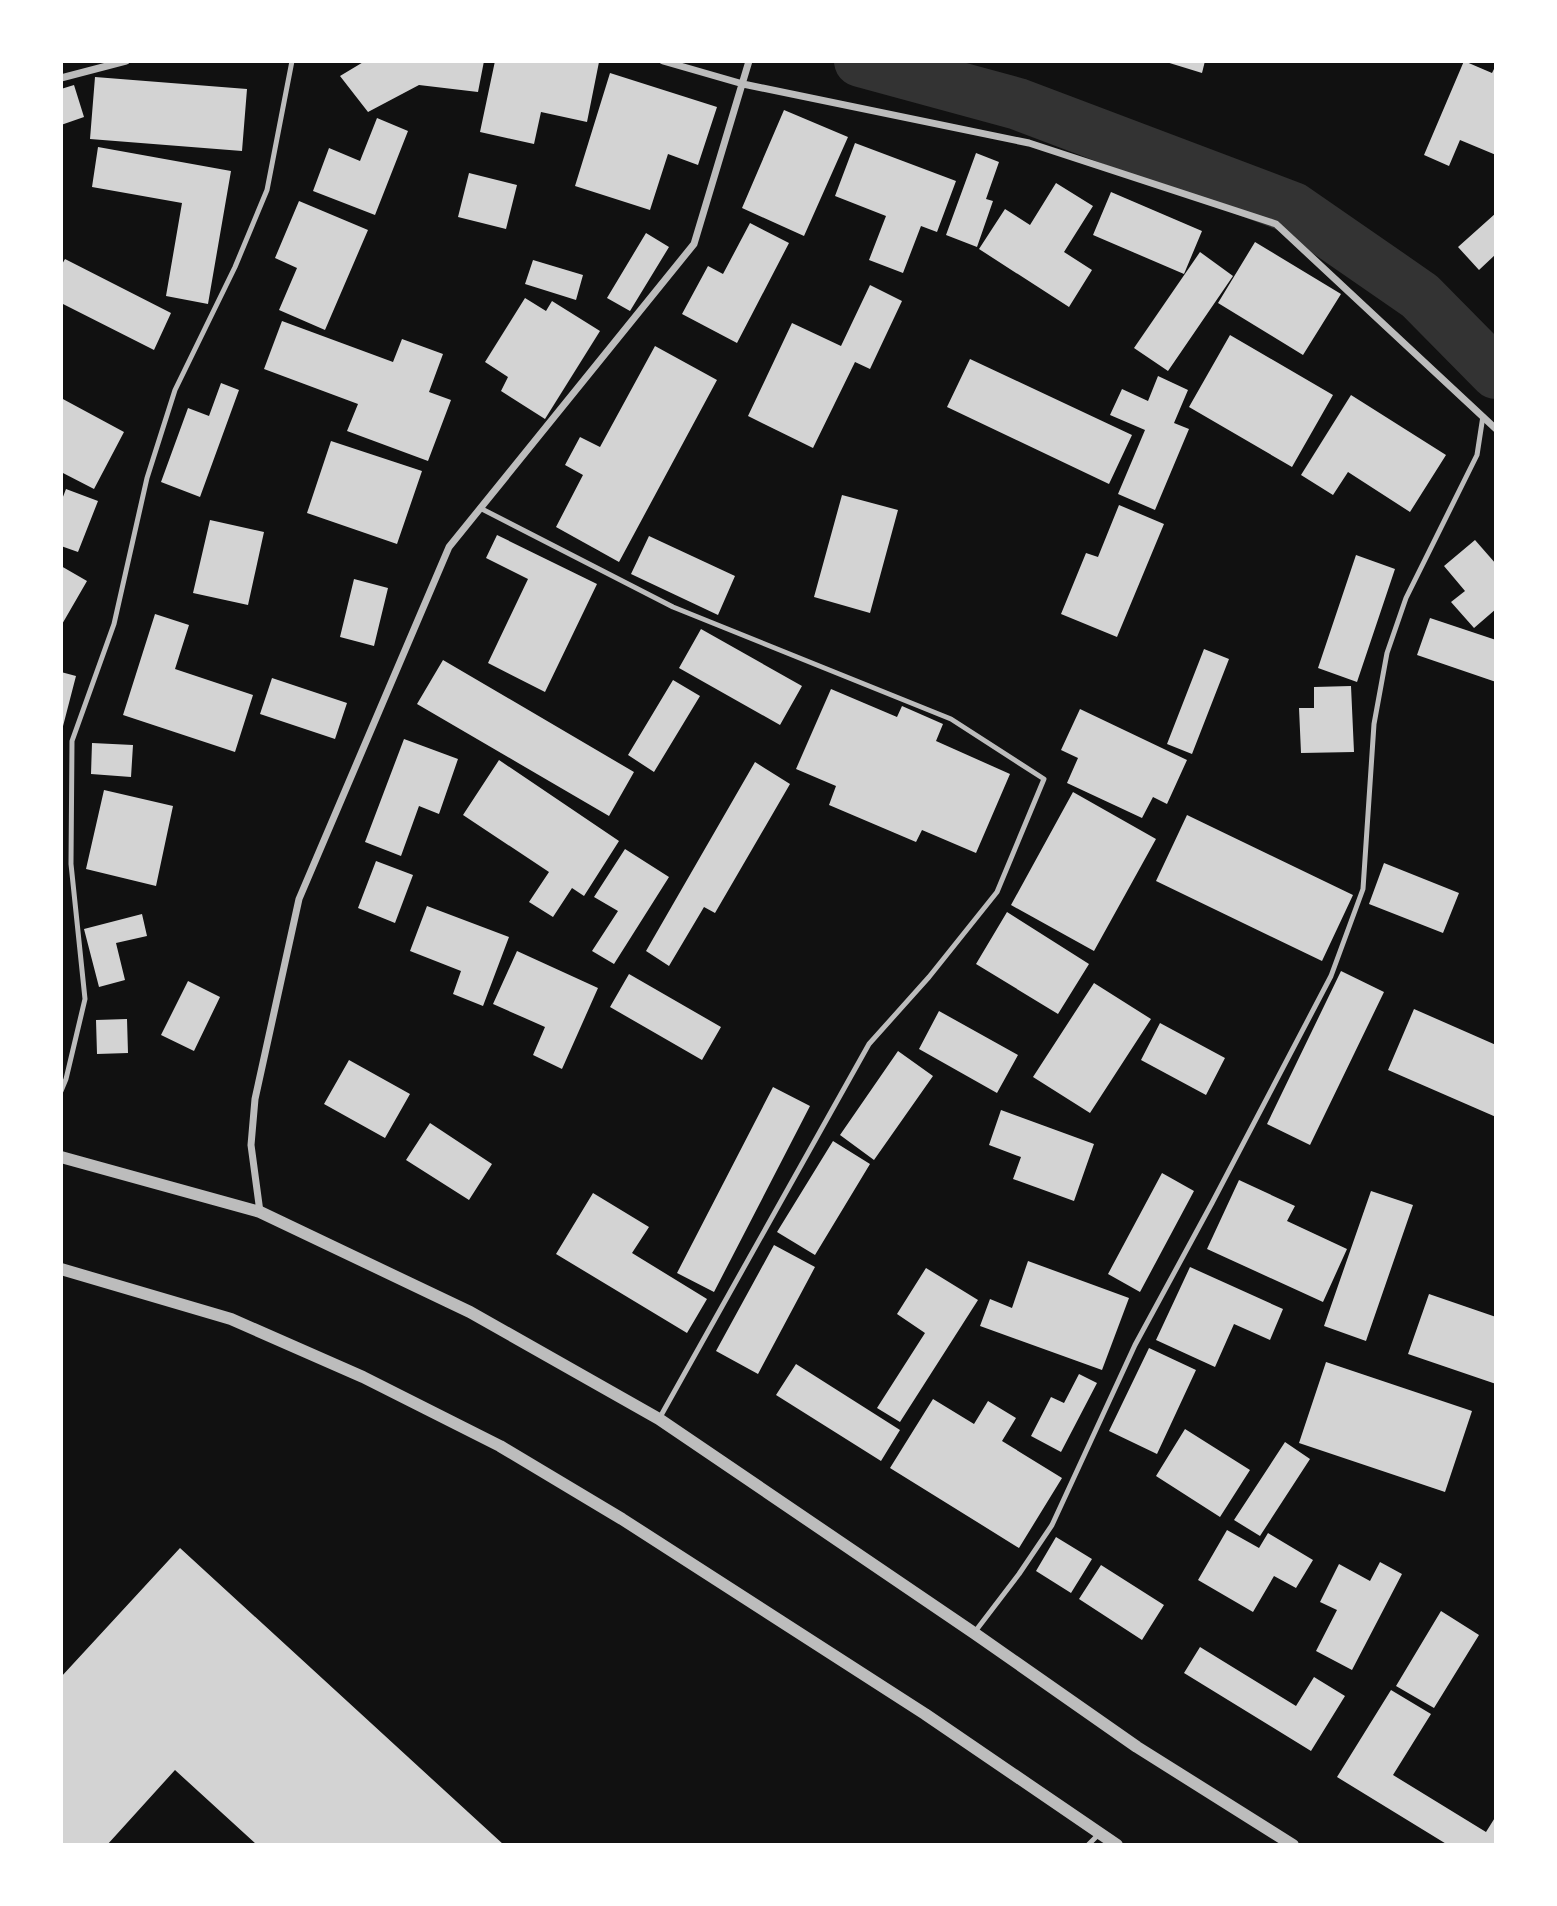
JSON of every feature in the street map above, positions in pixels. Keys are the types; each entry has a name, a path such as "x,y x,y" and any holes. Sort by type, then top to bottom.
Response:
{"street":[{"path":"61,78 126,61"},
{"path":"663,61 743,84 1028,144 1276,224 1496,429"},
{"path":"260,1212 251,1145 255,1099 299,899 449,547 694,244 750,61"},
{"path":"61,1157 260,1212 470,1312 659,1419 1137,1747 1293,1845"},
{"path":"61,1269 231,1319 363,1377 500,1446 622,1519 925,1714 1117,1845"}],"lane":[{"path":"61,1091 85,999 71,864 72,741 114,624 147,478 175,390 235,267 267,190 292,61"},
{"path":"974,1633 1052,1525 1135,1345 1331,976 1363,889 1374,724 1387,653 1406,598 1477,455 1483,416"},
{"path":"480,508 673,607 951,719 1044,779 997,892 929,977 869,1044 659,1419"},
{"path":"1087,1845 1099,1833"}],"building":[{"path":"365,61 484,61 478,92 419,85 368,112 340,76"},
{"path":"495,61 599,62 587,122 541,112 534,144 480,132"},
{"path":"1163,61 1205,61 1202,73"},
{"path":"1464,61 1492,73 1496,65 1496,155 1460,140 1449,166 1424,155"},
{"path":"610,73 717,107 698,165 668,154 650,210 575,186"},
{"path":"95,77 247,89 242,151 90,139"},
{"path":"74,85 84,117 61,125 61,89"},
{"path":"784,110 848,137 804,236 742,208"},
{"path":"377,118 408,131 375,215 313,191 329,148 360,161"},
{"path":"855,143 956,181 937,232 921,226 903,273 869,260 886,216 835,196"},
{"path":"98,147 231,171 208,304 166,296 182,203 92,187"},
{"path":"976,153 999,162 986,199 993,201 977,247 946,235"},
{"path":"469,173 517,185 506,229 458,217"},
{"path":"1056,183 1093,206 1064,252 1092,270 1069,307 979,249 1005,209 1030,225"},
{"path":"1111,192 1202,231 1184,274 1093,235"},
{"path":"299,201 368,230 325,330 279,310 297,268 275,258"},
{"path":"1496,213 1496,254 1479,270 1458,247"},
{"path":"750,223 789,243 737,343 682,314 708,266 723,274"},
{"path":"646,233 669,247 630,311 607,298"},
{"path":"1255,242 1341,294 1303,355 1218,303"},
{"path":"1200,252 1233,276 1168,371 1134,348"},
{"path":"65,259 171,313 154,350 61,303 61,266"},
{"path":"533,260 583,275 576,300 525,284"},
{"path":"870,285 902,301 870,369 855,362 813,448 748,416 792,323 841,346"},
{"path":"525,298 546,311 552,301 600,331 545,419 501,391 508,377 485,362"},
{"path":"282,321 393,362 402,339 443,354 429,392 451,400 428,461 347,431 358,404 264,369"},
{"path":"1230,335 1333,395 1292,467 1189,407"},
{"path":"655,346 717,380 619,562 556,527 583,475 565,465 580,437 600,447"},
{"path":"970,359 1132,435 1109,484 947,407"},
{"path":"1158,376 1188,390 1174,423 1189,429 1155,510 1118,494 1145,430 1110,415 1122,389 1148,401"},
{"path":"221,383 239,390 200,497 161,482 188,408 209,416"},
{"path":"1351,395 1446,455 1410,512 1348,472 1333,495 1301,475"},
{"path":"61,398 124,432 94,489 61,472"},
{"path":"331,441 422,471 397,544 307,513"},
{"path":"66,489 98,501 78,552 61,546 61,502"},
{"path":"842,495 898,510 870,613 814,597"},
{"path":"1119,505 1164,524 1117,637 1061,614 1086,553 1098,557"},
{"path":"210,520 264,532 248,605 193,593"},
{"path":"497,535 597,584 545,692 488,663 528,579 486,558"},
{"path":"649,536 735,576 718,615 631,574"},
{"path":"1475,540 1496,564 1496,609 1474,628 1451,602 1465,591 1444,566"},
{"path":"1356,555 1395,569 1357,682 1318,668"},
{"path":"61,566 87,581 61,626"},
{"path":"354,579 388,588 374,646 340,637"},
{"path":"155,614 189,625 175,669 253,695 235,752 123,715"},
{"path":"1430,618 1496,640 1496,682 1417,655"},
{"path":"701,629 802,686 780,725 679,668"},
{"path":"1204,649 1229,659 1192,754 1167,744"},
{"path":"443,660 634,772 609,816 417,704"},
{"path":"61,672 76,676 62,730 61,730"},
{"path":"272,678 347,703 335,739 260,714"},
{"path":"673,680 700,696 654,772 628,755"},
{"path":"1351,686 1354,752 1301,753 1299,708 1314,708 1314,687"},
{"path":"831,689 897,717 902,706 943,724 936,741 1010,774 976,853 922,830 916,842 829,805 836,786 796,769"},
{"path":"1080,709 1187,760 1167,804 1153,797 1142,818 1067,783 1078,758 1061,750"},
{"path":"404,739 458,759 439,814 419,806 401,856 365,842"},
{"path":"92,743 133,745 131,777 91,774"},
{"path":"499,760 619,841 584,896 572,888 553,917 529,902 549,872 463,815"},
{"path":"755,762 790,784 715,913 704,907 669,966 646,951"},
{"path":"104,790 173,806 156,886 86,869"},
{"path":"1073,792 1156,839 1094,951 1011,905"},
{"path":"1187,815 1353,895 1322,961 1156,881"},
{"path":"625,849 669,877 614,964 592,951 618,911 594,897"},
{"path":"376,861 413,875 395,923 358,908"},
{"path":"1384,863 1459,893 1443,933 1369,904"},
{"path":"427,906 509,937 483,1006 453,994 461,971 410,951"},
{"path":"1007,912 1089,964 1058,1014 976,964"},
{"path":"142,914 147,936 116,943 125,980 99,987 84,929"},
{"path":"517,951 598,988 562,1069 533,1055 545,1027 493,1004"},
{"path":"1341,971 1384,992 1310,1145 1267,1124"},
{"path":"629,974 721,1027 702,1060 610,1007"},
{"path":"188,981 220,997 194,1051 161,1035"},
{"path":"1094,983 1151,1019 1090,1113 1033,1077"},
{"path":"1414,1009 1496,1045 1496,1117 1388,1070"},
{"path":"939,1011 1018,1055 997,1093 919,1049"},
{"path":"127,1019 128,1053 97,1054 96,1020"},
{"path":"1160,1023 1225,1058 1206,1095 1141,1060"},
{"path":"898,1051 933,1076 874,1160 840,1135"},
{"path":"349,1060 410,1094 385,1138 324,1104"},
{"path":"773,1087 810,1106 714,1292 677,1273"},
{"path":"1001,1110 1094,1144 1074,1201 1013,1179 1021,1157 989,1145"},
{"path":"430,1123 492,1164 469,1200 406,1160"},
{"path":"833,1141 870,1164 815,1255 777,1232"},
{"path":"1162,1173 1194,1191 1140,1292 1108,1274"},
{"path":"1239,1180 1295,1206 1287,1221 1347,1249 1323,1302 1207,1249"},
{"path":"1371,1191 1413,1205 1366,1341 1324,1326"},
{"path":"593,1193 649,1227 632,1253 707,1299 687,1333 556,1254"},
{"path":"774,1245 815,1267 758,1374 716,1351"},
{"path":"1028,1261 1129,1298 1102,1370 980,1326 990,1299 1012,1308"},
{"path":"1190,1267 1283,1309 1270,1340 1234,1324 1215,1367 1156,1340"},
{"path":"926,1268 978,1300 900,1422 877,1408 925,1333 897,1314"},
{"path":"1429,1294 1496,1317 1496,1384 1408,1354"},
{"path":"1149,1348 1196,1370 1157,1454 1109,1431"},
{"path":"1326,1362 1472,1411 1445,1492 1299,1443"},
{"path":"796,1364 900,1430 881,1461 776,1395"},
{"path":"1079,1374 1097,1383 1061,1452 1031,1436 1051,1397 1064,1403"},
{"path":"933,1399 974,1424 988,1401 1016,1418 1002,1441 1062,1478 1019,1548 890,1468"},
{"path":"1185,1429 1250,1470 1220,1517 1156,1476"},
{"path":"1285,1442 1310,1459 1260,1536 1234,1520"},
{"path":"1227,1530 1259,1548 1268,1533 1313,1560 1296,1588 1274,1576 1253,1612 1198,1580"},
{"path":"1056,1537 1092,1559 1071,1593 1036,1571"},
{"path":"180,1548 504,1845 257,1845 175,1770 107,1845 61,1845 61,1677"},
{"path":"1380,1562 1402,1574 1352,1670 1316,1651 1337,1610 1320,1602 1339,1564 1370,1581"},
{"path":"1101,1565 1164,1605 1142,1640 1079,1599"},
{"path":"1441,1611 1479,1635 1434,1708 1396,1686"},
{"path":"1200,1647 1296,1706 1314,1677 1345,1696 1311,1751 1184,1673"},
{"path":"1391,1690 1431,1714 1393,1775 1486,1832 1496,1816 1496,1845 1448,1845 1337,1777"}],"waterway":[{"path":"860,61 1018,104 1293,208 1420,296 1496,373"}]}
